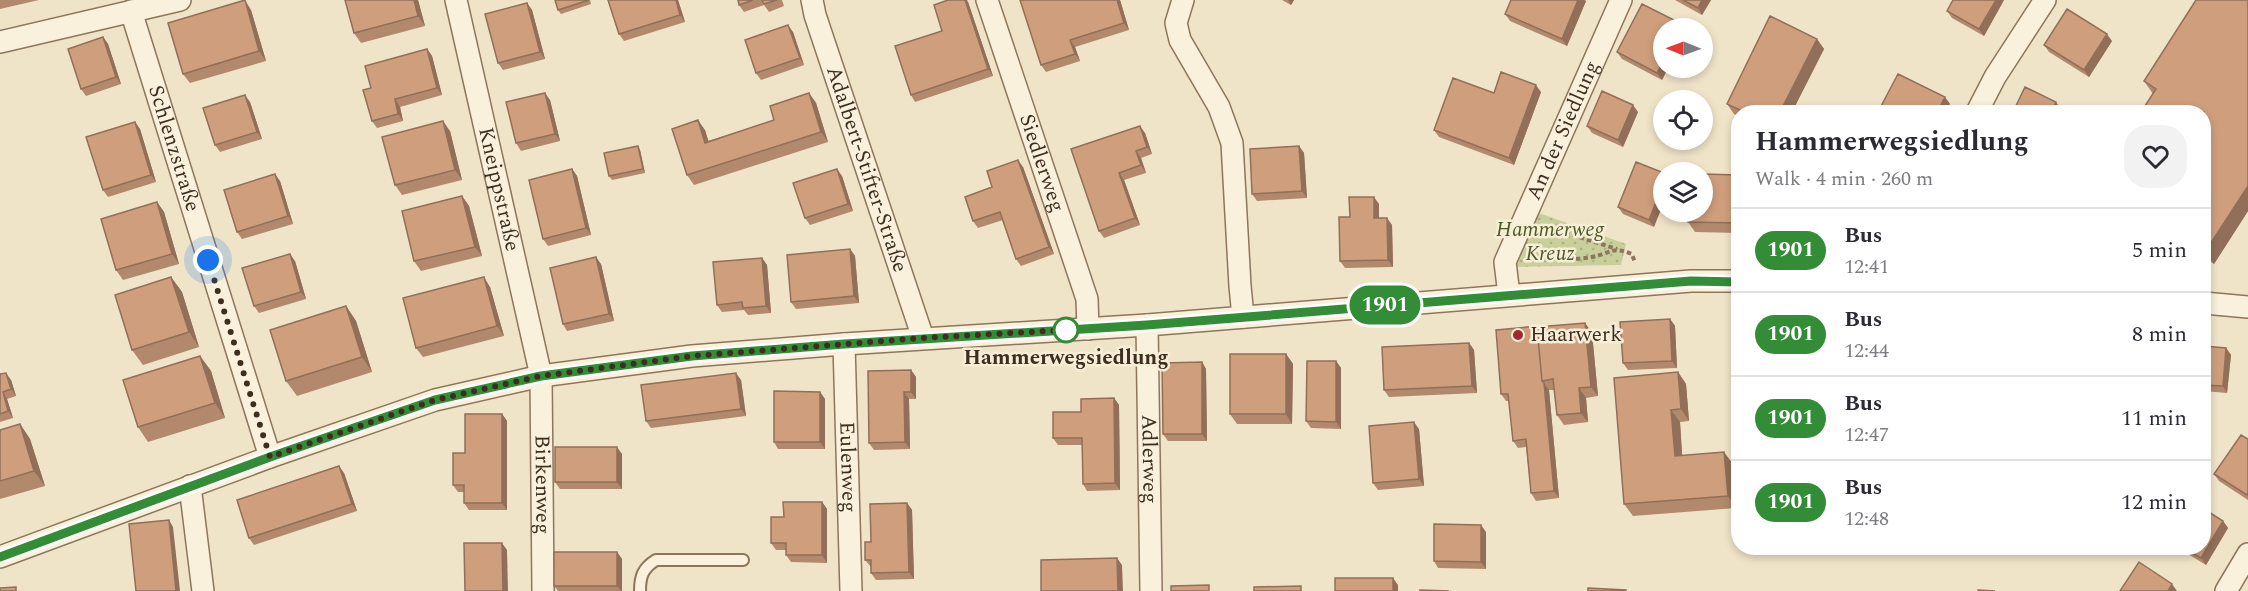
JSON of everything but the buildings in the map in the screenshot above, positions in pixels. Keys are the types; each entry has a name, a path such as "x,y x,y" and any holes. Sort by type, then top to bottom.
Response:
{"street":[{"path":"0,42 180,0"},
{"name":"Kneippstraße","path":"456,0 541,376"},
{"name":"Adalbert-Stifter-Straße","path":"812,0 815,15 923,338"},
{"name":"Siedlerweg","path":"987,0 1087,299 1088,328"},
{"path":"1183,0 1176,23 1180,40 1219,107 1232,143 1239,286 1243,317"},
{"name":"An der Siedlung","path":"1509,295 1505,262 1621,0"},
{"path":"1981,105 1995,77 2045,0"},
{"name":"Schlenzstraße","path":"131,11 270,457"},
{"path":"0,557 270,457 435,400 541,376 692,356 923,338 1147,325 1691,281 1731,282"},
{"path":"2211,304 2248,307"},
{"name":"Adlerweg","path":"1147,325 1151,591"},
{"name":"Eulenweg","path":"844,344 851,591"},
{"name":"Birkenweg","path":"541,376 543,591"},
{"path":"190,486 202,591"},
{"path":"2226,591 2248,554"}],"lane":[{"path":"640,591 640,580 645,567 656,560 743,560"}],"path":[{"path":"1526,215 1545,226 1632,254 1641,285"},
{"path":"1510,251 1548,258 1592,258 1618,249"}],"green space":[{"name":"Hammerweg Kreuz","path":"1536,212 1626,244 1621,265 1514,267"}],"bus line":[{"name":"1901","path":"0,557 270,457 435,400 541,376 692,356 923,338 1147,325 1691,281 1731,282"}],"place":[{"name":"Hammerwegsiedlung","path":"1066,330"},
{"name":"Haarwerk","path":"1518,335"}],"route":[{"path":"208,260 270,457 435,400 541,376 692,356 923,338 1066,330"}]}
